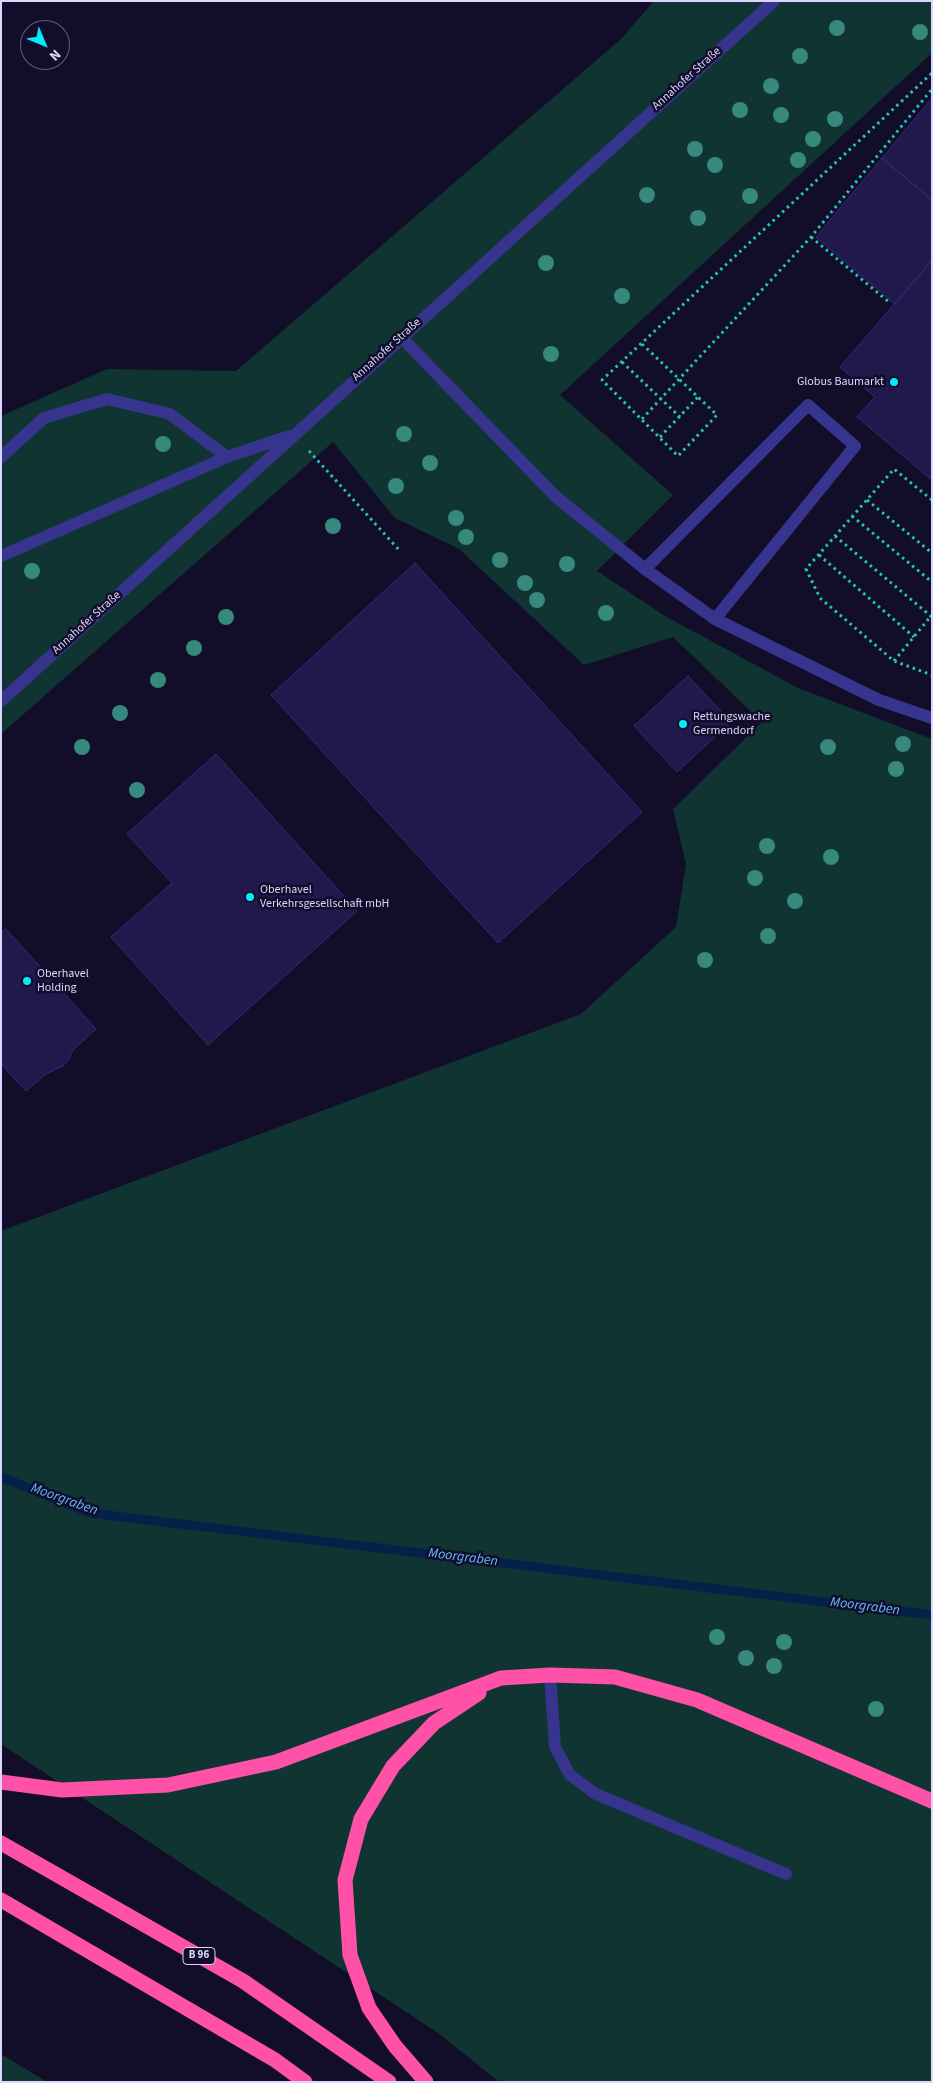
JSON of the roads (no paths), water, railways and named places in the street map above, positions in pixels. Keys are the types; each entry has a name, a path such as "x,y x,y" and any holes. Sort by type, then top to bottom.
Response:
{"highway":[{"path":"1,1782 62,1790 168,1784 276,1762 501,1678 550,1675 615,1677 697,1700 932,1801"},
{"path":"426,2082 395,2046 370,2008 350,1955 345,1880 361,1819 393,1766 434,1723 501,1678"},
{"name":"B 96","path":"1,1843 243,1981 389,2082"},
{"path":"1,1900 275,2060 305,2082"}],"street":[{"name":"Annahofer Straße","path":"1,701 774,1"},
{"path":"401,337 555,496 645,569 715,619 879,700 932,718"},
{"path":"1,457 44,418 107,399 170,414 227,457"},
{"path":"645,569 808,405 855,446 715,619"},
{"path":"1,556 227,457 294,434"},
{"path":"550,1675 555,1747 570,1775 596,1794 786,1874"}],"waterway":[{"name":"Moorgraben","path":"1,1477 90,1513 932,1615"}],"place":[{"name":"Globus Baumarkt","path":"894,382"},
{"name":"Rettungswache Germendorf","path":"683,724"},
{"name":"Oberhavel Verkehrsgesellschaft mbH","path":"250,897"},
{"name":"Oberhavel Holding","path":"27,981"}]}
